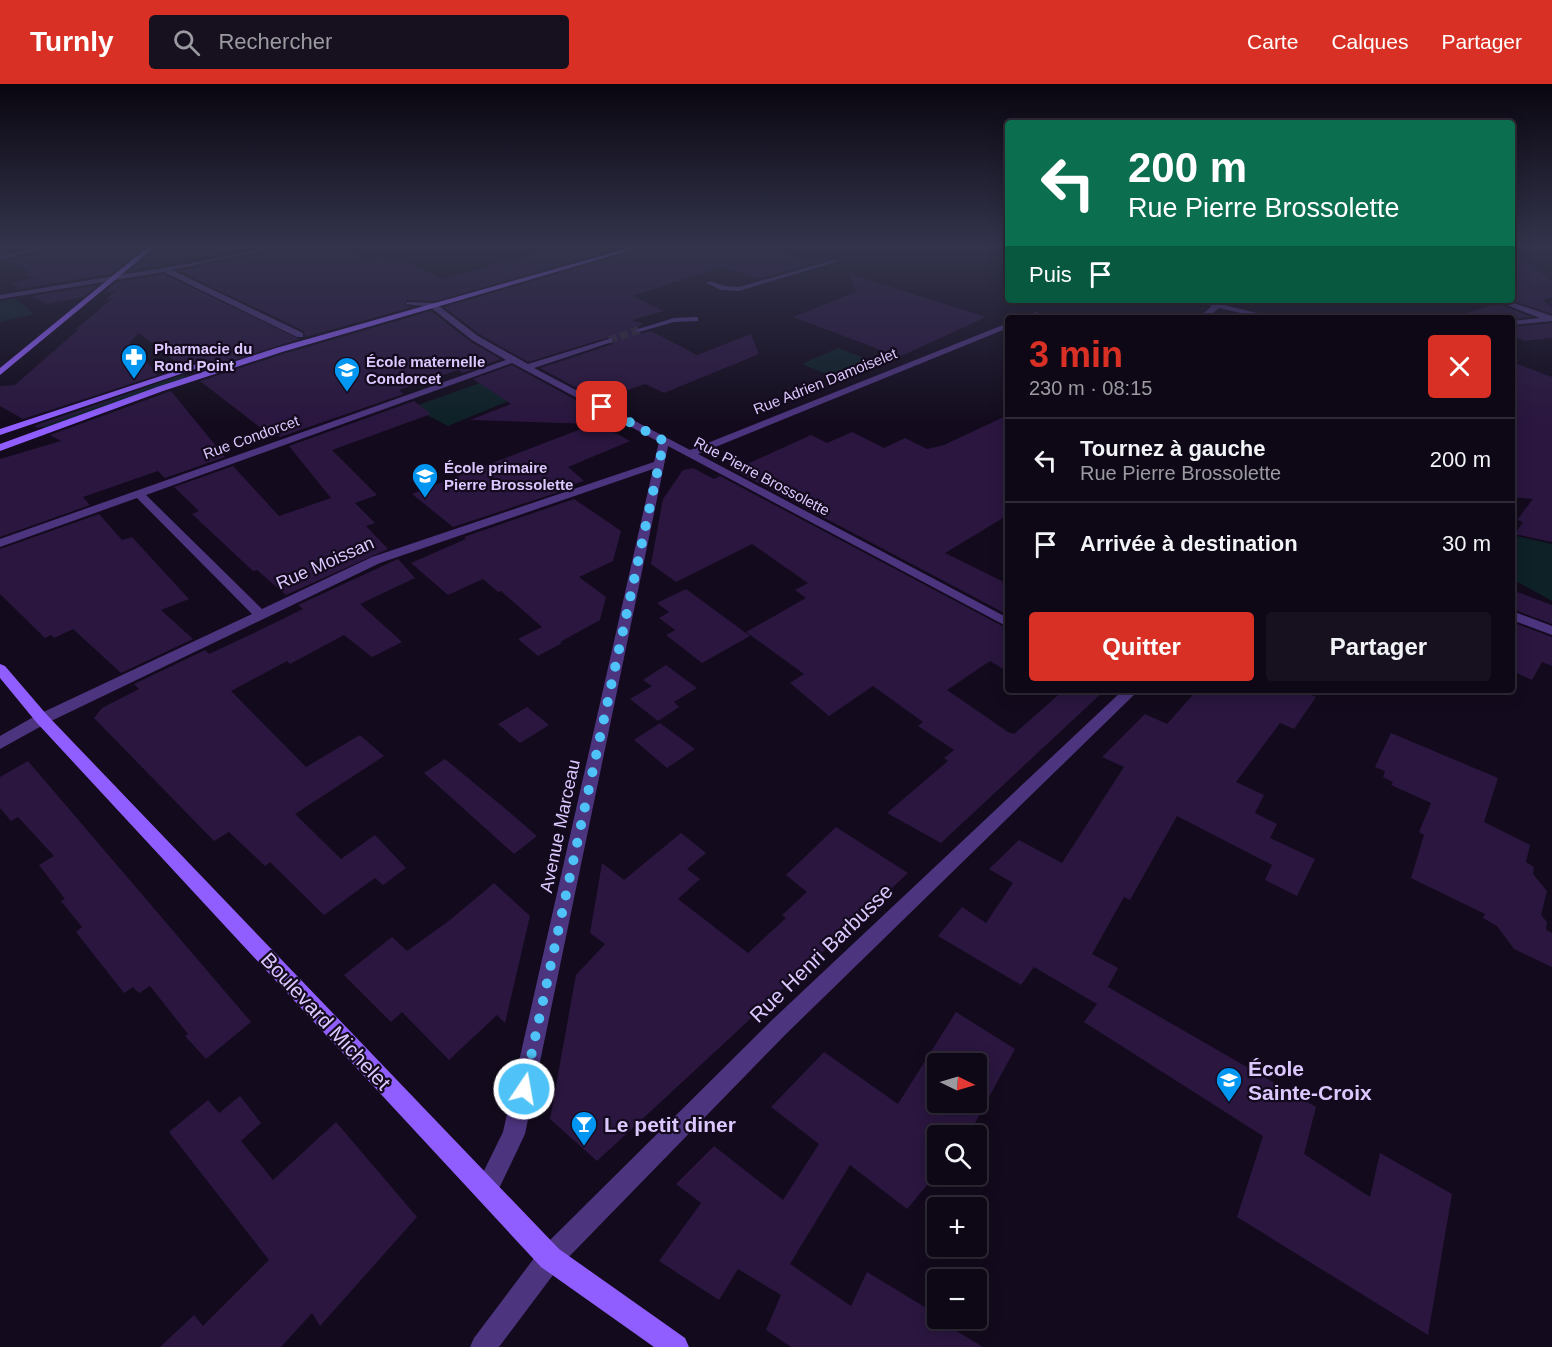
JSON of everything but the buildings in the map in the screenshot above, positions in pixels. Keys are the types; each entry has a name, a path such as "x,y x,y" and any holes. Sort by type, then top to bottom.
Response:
{"main road":[{"path":"0,372 80,305"},
{"path":"0,432 165,376 407,305"},
{"path":"0,448 171,386 432,305"},
{"name":"Boulevard Michelet","path":"0,669 42,719 550,1258 676,1347"}],"street":[{"path":"238,305 300,335"},
{"name":"Rue Pierre Brossolette","path":"432,305 468,333 513,360 1005,621"},
{"path":"1206,315 1218,305"},
{"path":"1227,305 1262,315"},
{"path":"1513,305 1552,318"},
{"path":"1515,323 1552,318"},
{"path":"639,330 674,320 695,319"},
{"name":"Rue Adrien Damoiselet","path":"688,454 1005,326"},
{"path":"528,367 609,340"},
{"name":"Rue Condorcet","path":"0,543 513,360"},
{"path":"658,464 664,441"},
{"name":"Rue Moissan","path":"0,743 42,719 376,560 658,464"},
{"name":"Avenue Marceau","path":"486,1191 514,1134 658,464"},
{"path":"139,494 260,614"},
{"path":"1515,616 1552,631"},
{"name":"Rue Henri Barbusse","path":"483,1347 550,1258 778,1028 1129,693"}],"shaded area":[{"path":"0,305 23,305 34,314 0,322"},
{"path":"838,348 877,363 841,380 802,364"},
{"path":"514,371 544,386 448,426 412,407"},
{"path":"182,375 186,377 44,428 38,424"},
{"path":"1515,536 1552,544 1552,601 1515,581"}],"tunnel":[{"path":"609,340 639,330"}],"place":[{"name":"Pharmacie du Rond Point","path":"134,380"},
{"name":"École maternelle Condorcet","path":"347,393"},
{"name":"École primaire Pierre Brossolette","path":"425,499"},
{"name":"École Sainte-Croix","path":"1229,1103"},
{"name":"Le petit diner","path":"584,1147"}],"route":[{"path":"524,1089 664,441 602,407"}]}
